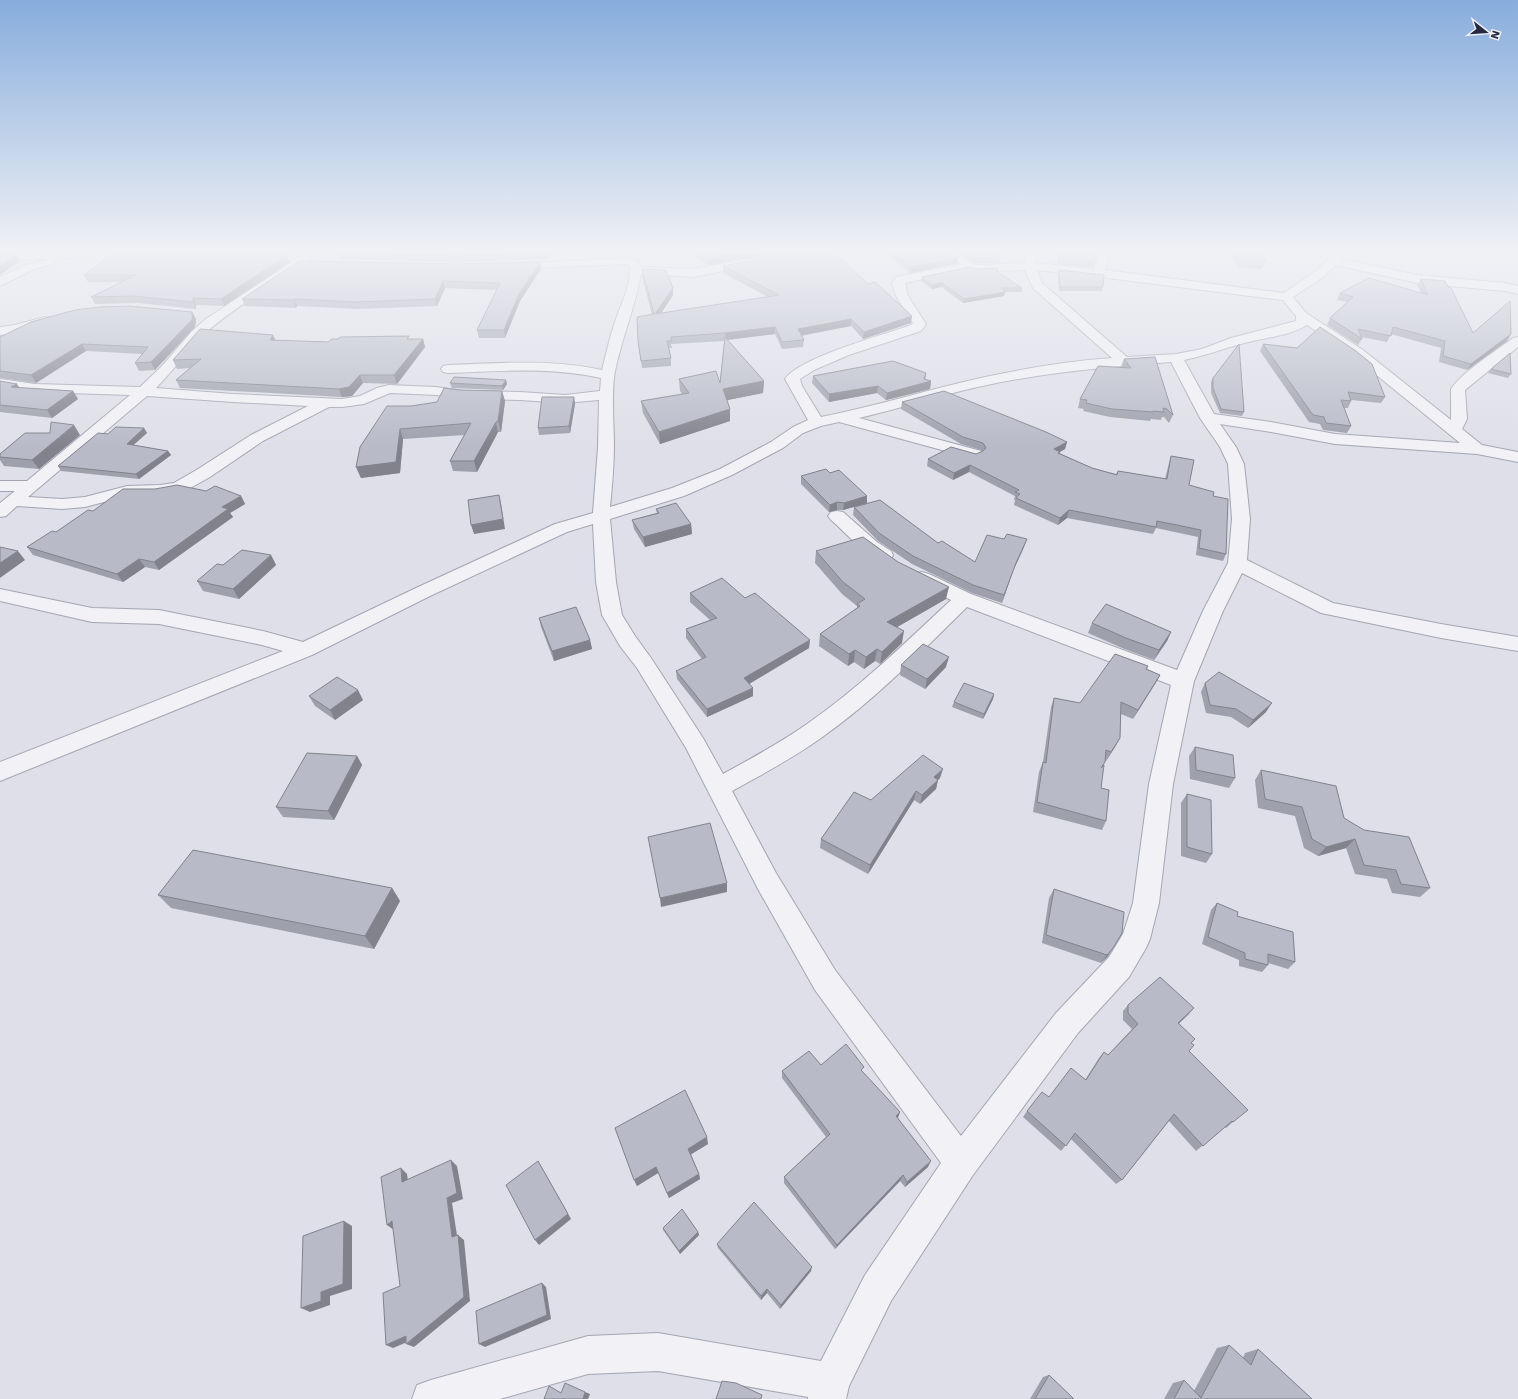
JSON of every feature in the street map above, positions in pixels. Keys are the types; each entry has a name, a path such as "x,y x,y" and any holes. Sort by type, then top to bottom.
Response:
{"street":[{"path":"0,512 144,391 167,369 197,334 218,317"},
{"path":"623,317 608,374 605,430 606,447 601,516 606,582 612,615 627,641 644,663 688,732 719,787 767,881 825,980 961,1163"},
{"path":"817,422 795,386 792,379 795,375 813,365 860,346 916,328 920,324 916,317"},
{"path":"1074,317 1123,361"},
{"path":"0,772 305,650 423,592 561,528 678,492 726,472 777,445 798,430 817,422 841,418 984,381 1045,370 1123,361 1176,358 1205,352 1236,341 1294,327 1302,323 1302,317"},
{"path":"1304,317 1358,353 1477,449"},
{"path":"0,331 24,328 54,319"},
{"path":"1454,429 1459,419 1458,389 1467,380 1497,359 1518,341"},
{"path":"430,1399 588,1355 658,1352 829,1391 878,1288 961,1163 1067,1023 1119,967 1136,939 1146,903 1161,784 1183,681 1213,611 1237,563 1241,519 1236,464 1228,447 1208,418 1176,358"},
{"path":"587,369 611,360"},
{"path":"448,368 529,367 587,369 608,374"},
{"path":"0,383 35,388 144,391 233,398 326,402 356,402 364,400 382,390 389,389 436,391 463,395 520,396 566,399 606,395"},
{"path":"13,501 62,504 85,502 127,491 160,490 179,487 204,473 257,438 326,402"},
{"path":"841,418 975,454"},
{"path":"1208,418 1271,427 1335,439 1477,449 1518,457"},
{"path":"0,486 30,486"},
{"path":"837,516 871,546 901,567 964,599 1183,681"},
{"path":"1237,563 1328,608 1441,631 1518,644"},
{"path":"0,596 92,615 159,617 263,638 305,650"},
{"path":"719,787 790,747 851,703 918,643 964,599"}],"building":[{"path":"48,317 192,317 192,320 151,362 135,363 148,347 82,344 31,375 0,371 0,337 31,322"},
{"path":"483,317 509,317 504,330 477,330"},
{"path":"637,317 908,317 864,332 851,319 798,329 804,340 782,342 775,327 671,337 671,341 667,341 671,358 641,361"},
{"path":"1465,317 1473,333 1491,317 1510,317 1511,334 1471,364 1443,356 1445,341 1393,327 1391,336 1358,329 1362,339 1330,318"},
{"path":"1320,327 1356,351 1372,364 1385,397 1348,392 1351,401 1341,400 1351,426 1326,423 1324,417 1313,415 1263,344 1297,348"},
{"path":"200,329 273,335 270,340 328,342 332,339 338,339 340,337 409,336 407,339 423,339 394,375 360,375 349,387 339,389 176,380 201,359 173,360"},
{"path":"725,337 764,381 723,389 730,409 659,432 641,401 689,393 679,379 716,371 720,383"},
{"path":"1239,344 1244,412 1221,409 1213,388 1213,378"},
{"path":"1510,353 1511,374 1491,369"},
{"path":"1155,357 1173,415 1167,409 1163,408 1164,412 1112,409 1086,403 1087,400 1080,399 1098,366 1131,368 1124,359"},
{"path":"893,361 926,373 924,379 931,381 887,393 878,386 829,394 813,376"},
{"path":"454,377 506,380 502,386 450,383"},
{"path":"0,381 17,384 11,387 73,391 47,410 0,405"},
{"path":"444,388 502,391 498,421 496,422 474,461 450,461 471,423 400,429 396,462 356,467 360,447 387,406 411,406 437,402"},
{"path":"944,391 1067,442 1054,449 1060,452 1058,453 1092,468 1117,475 1118,471 1167,479 1171,456 1194,460 1189,485 1214,492 1213,496 1228,499 1226,554 1199,548 1201,530 1157,521 1156,527 1069,510 1060,518 1016,498 1020,494 1015,492 1019,490 970,465 954,473 928,459 951,447 976,454 986,448 983,443 963,437 902,402"},
{"path":"542,397 574,397 569,426 538,428"},
{"path":"51,422 74,425 32,460 0,457 0,454 25,433 50,433"},
{"path":"116,427 144,428 127,444 168,451 136,474 58,466 98,433 108,434"},
{"path":"826,469 830,473 839,470 867,496 844,503 837,502 830,505 801,476"},
{"path":"177,485 206,491 215,486 241,496 222,507 228,509 154,562 139,559 117,574 27,547 52,531 56,532 88,510 93,511 123,489 155,489"},
{"path":"499,495 503,519 471,525 468,500"},
{"path":"880,500 938,543 942,541 975,562 987,535 1004,539 1007,534 1027,539 1004,595 973,585 913,556 879,533 854,507"},
{"path":"676,503 691,524 643,537 632,520 659,513 656,509"},
{"path":"863,537 898,562 949,587 887,622 904,631 882,652 877,649 866,657 855,650 849,654 820,634 860,606 857,604 865,599 843,582 816,551"},
{"path":"0,547 18,551 0,563"},
{"path":"242,550 271,555 233,589 197,581 217,564 223,565"},
{"path":"722,578 745,598 755,593 810,640 744,678 753,688 707,709 676,671 706,657 686,629 717,618 690,593"},
{"path":"1106,604 1171,632 1159,650 1126,638 1092,623"},
{"path":"576,607 590,640 552,651 539,618"},
{"path":"923,644 949,657 927,679 901,665"},
{"path":"1115,654 1148,666 1146,669 1160,675 1138,710 1121,702 1120,738 1111,752 1106,750 1105,762 1101,768 1104,765 1101,788 1109,790 1106,821 1037,802 1043,762 1046,763 1054,698 1080,703"},
{"path":"1219,672 1272,703 1253,720 1236,709 1210,705 1205,683"},
{"path":"337,677 358,690 330,710 309,696"},
{"path":"964,683 994,694 984,714 954,702"},
{"path":"1195,747 1233,755 1235,778 1196,770"},
{"path":"307,753 357,756 328,811 276,807"},
{"path":"923,755 943,769 934,777 938,780 922,795 916,791 870,865 821,839 854,792 871,800"},
{"path":"1261,770 1336,786 1344,818 1364,830 1409,837 1430,888 1401,884 1396,870 1364,865 1355,839 1326,847 1312,839 1302,807 1265,799"},
{"path":"1187,794 1211,800 1212,854 1187,847"},
{"path":"710,823 727,883 660,898 648,837"},
{"path":"193,850 392,888 365,936 158,895"},
{"path":"1054,889 1124,912 1122,933 1107,955 1046,935"},
{"path":"1217,903 1238,912 1237,916 1293,932 1295,962 1268,954 1268,965 1245,959 1245,953 1208,937"},
{"path":"1160,977 1194,1008 1178,1023 1195,1039 1191,1043 1194,1045 1189,1051 1248,1110 1233,1122 1232,1121 1203,1146 1174,1114 1122,1180 1075,1133 1066,1146 1027,1111 1042,1092 1049,1097 1071,1068 1086,1080 1104,1052 1108,1055 1138,1024 1128,1013 1128,1005"},
{"path":"846,1044 864,1067 861,1070 900,1112 896,1116 931,1161 907,1182 903,1175 837,1245 784,1177 830,1134 782,1071 809,1051 821,1065"},
{"path":"685,1090 707,1137 688,1149 699,1174 667,1193 656,1167 634,1180 615,1128"},
{"path":"451,1160 457,1193 447,1198 452,1237 458,1235 464,1297 406,1344 406,1336 386,1345 383,1293 400,1286 392,1221 387,1225 381,1177 401,1168 402,1182"},
{"path":"538,1161 568,1214 535,1240 506,1185"},
{"path":"754,1202 812,1267 781,1305 767,1289 761,1296 717,1244"},
{"path":"682,1209 698,1232 679,1251 663,1228"},
{"path":"344,1221 343,1284 321,1292 321,1301 301,1308 303,1236"},
{"path":"542,1283 547,1315 479,1344 476,1311"},
{"path":"1229,1345 1251,1365 1258,1349 1312,1399 1174,1399 1184,1380 1201,1398"},
{"path":"1049,1375 1074,1399 1035,1399"},
{"path":"722,1381 736,1383 762,1395 761,1399 716,1399"},
{"path":"565,1383 585,1392 583,1399 544,1399 549,1386 561,1393"}]}
